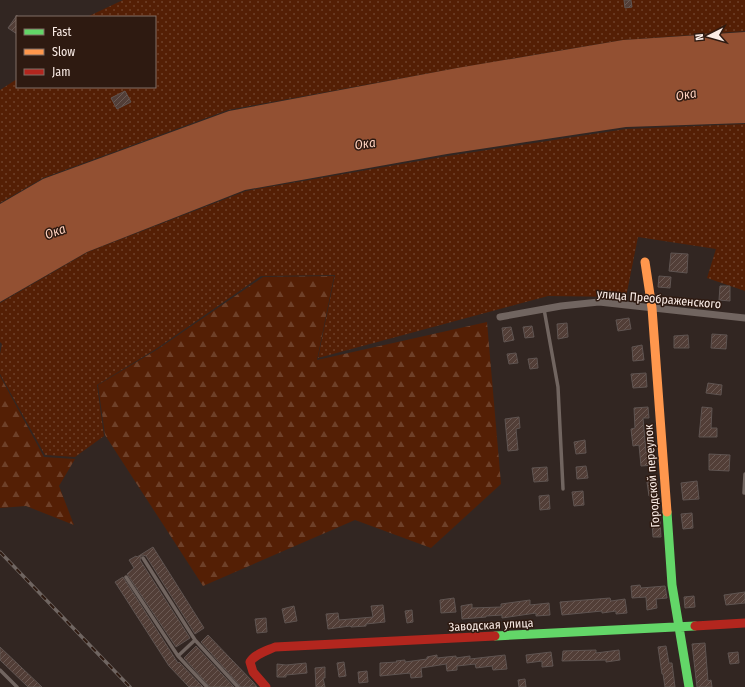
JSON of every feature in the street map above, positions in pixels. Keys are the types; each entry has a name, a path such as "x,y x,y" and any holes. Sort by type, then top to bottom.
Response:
{"street":[{"name":"Городской переулок","path":"645,262 652,308 672,585 689,687"},
{"name":"улица Преображенского","path":"500,317 561,306 599,302 745,318"},
{"name":"Заводская улица","path":"266,687 250,669 249,663 252,658 260,653 275,647 745,623"}],"lane":[{"path":"544,309 558,387 563,490"},
{"path":"744,493 745,474"},
{"path":"143,558 195,640 238,687"},
{"path":"126,577 178,656 207,687"},
{"path":"178,656 195,640"},
{"path":"0,670 17,687"}],"green space":[{"path":"123,0 745,0 745,31 622,40 457,68 228,110 43,178 0,203 0,90 16,80 16,88 156,88 156,16 89,16"},
{"path":"745,124 745,291 707,278 716,249 638,237 626,297 548,296 318,358 335,275 261,276 156,349 97,385 104,436 75,457 45,455 0,374 0,354 2,344 0,342 0,303 88,252 246,191 448,156 626,129"},
{"path":"334,276 317,360 487,322 501,484 431,548 355,520 203,586 105,435 98,385 158,349 263,277"},
{"path":"0,376 44,457 75,459 59,486 74,525 26,506 0,508"}],"water":[{"name":"Ока","path":"745,32 745,123 626,127 447,154 245,190 87,252 0,302 0,204 43,179 229,111 457,68 623,40"}],"building":[{"path":"624,0 631,0 632,7 625,8"},
{"path":"16,16 16,33 8,28"},
{"path":"125,91 131,102 117,109 111,98"},
{"path":"671,253 688,254 687,273 669,271"},
{"path":"659,276 671,277 670,288 658,287"},
{"path":"720,286 730,286 730,301 719,300"},
{"path":"629,318 631,329 618,331 616,320"},
{"path":"567,323 568,337 558,339 557,324"},
{"path":"532,326 534,337 525,338 523,327"},
{"path":"511,327 514,340 504,342 502,328"},
{"path":"712,334 727,335 726,349 711,348"},
{"path":"688,335 689,348 674,348 674,336"},
{"path":"642,345 644,360 633,361 632,347"},
{"path":"516,353 518,363 509,364 507,354"},
{"path":"537,358 538,368 530,369 528,359"},
{"path":"646,373 647,387 633,388 631,374"},
{"path":"708,383 722,385 721,395 706,393"},
{"path":"648,407 649,418 643,418 646,452 652,451 654,465 641,466 639,445 633,446 631,429 635,428 634,408"},
{"path":"702,407 712,408 711,428 717,428 717,437 699,437"},
{"path":"519,417 520,428 516,429 518,450 508,451 505,419"},
{"path":"585,440 586,453 576,454 574,442"},
{"path":"709,454 730,455 729,471 709,470"},
{"path":"586,466 588,478 577,479 576,467"},
{"path":"547,467 548,481 534,482 532,468"},
{"path":"657,481 658,495 649,496 647,482"},
{"path":"697,481 699,499 683,500 681,483"},
{"path":"583,491 584,505 574,506 572,492"},
{"path":"549,495 550,509 540,510 539,496"},
{"path":"692,513 693,528 683,529 681,514"},
{"path":"660,521 661,537 653,537 652,522"},
{"path":"153,547 204,628 195,634 146,556 141,556 140,560 190,638 176,647 127,574 134,568 129,560"},
{"path":"123,577 178,663 179,662 203,687 189,687 169,666 115,582"},
{"path":"640,585 641,588 665,586 667,598 656,599 657,608 647,610 646,597 632,598 631,586"},
{"path":"745,592 745,603 726,605 724,595"},
{"path":"694,596 695,607 685,608 684,597"},
{"path":"454,598 456,612 441,613 440,600"},
{"path":"610,598 611,601 625,599 627,613 616,614 616,611 602,613 602,611 562,615 560,602"},
{"path":"530,600 530,605 549,603 550,615 536,616 536,613 502,618 502,615 462,619 461,606 472,604 472,608 501,607 501,604"},
{"path":"383,605 385,622 366,624 366,626 350,626 328,629 326,614 338,613 339,620 373,617 371,606"},
{"path":"294,606 297,621 285,623 282,609"},
{"path":"412,610 413,622 407,623 405,611"},
{"path":"266,618 267,632 257,633 255,619"},
{"path":"208,635 257,687 241,687 201,642"},
{"path":"705,643 708,681 711,680 712,687 697,687 692,644"},
{"path":"196,646 234,687 210,687 184,658"},
{"path":"666,646 669,663 672,663 675,687 665,687 662,674 658,647"},
{"path":"0,647 42,687 28,687 0,660"},
{"path":"596,650 596,653 619,650 620,660 606,662 606,660 562,661 563,651"},
{"path":"551,652 553,666 542,667 542,661 527,663 526,655"},
{"path":"738,652 739,663 730,664 728,653"},
{"path":"437,655 437,658 470,656 470,659 505,655 507,669 493,670 492,666 476,668 475,664 457,666 457,670 447,671 446,664 421,668 422,677 411,678 410,673 380,676 380,663 427,659 427,657"},
{"path":"344,662 346,676 339,677 337,663"},
{"path":"306,663 307,673 277,677 277,664 286,665"},
{"path":"325,667 325,678 323,678 325,687 316,687 315,668"},
{"path":"367,671 368,682 359,683 358,672"},
{"path":"525,679 526,687 519,687 518,680"}],"railway":[{"path":"0,552 130,687"}],"traffic: fast":[{"path":"667,512 672,585 689,687"},
{"path":"495,636 695,626"}],"traffic: slow":[{"path":"645,262 652,308 667,512"}],"traffic: jam":[{"path":"695,626 745,623"},
{"path":"266,687 253,672 250,662 264,651 275,647 495,636"}]}
